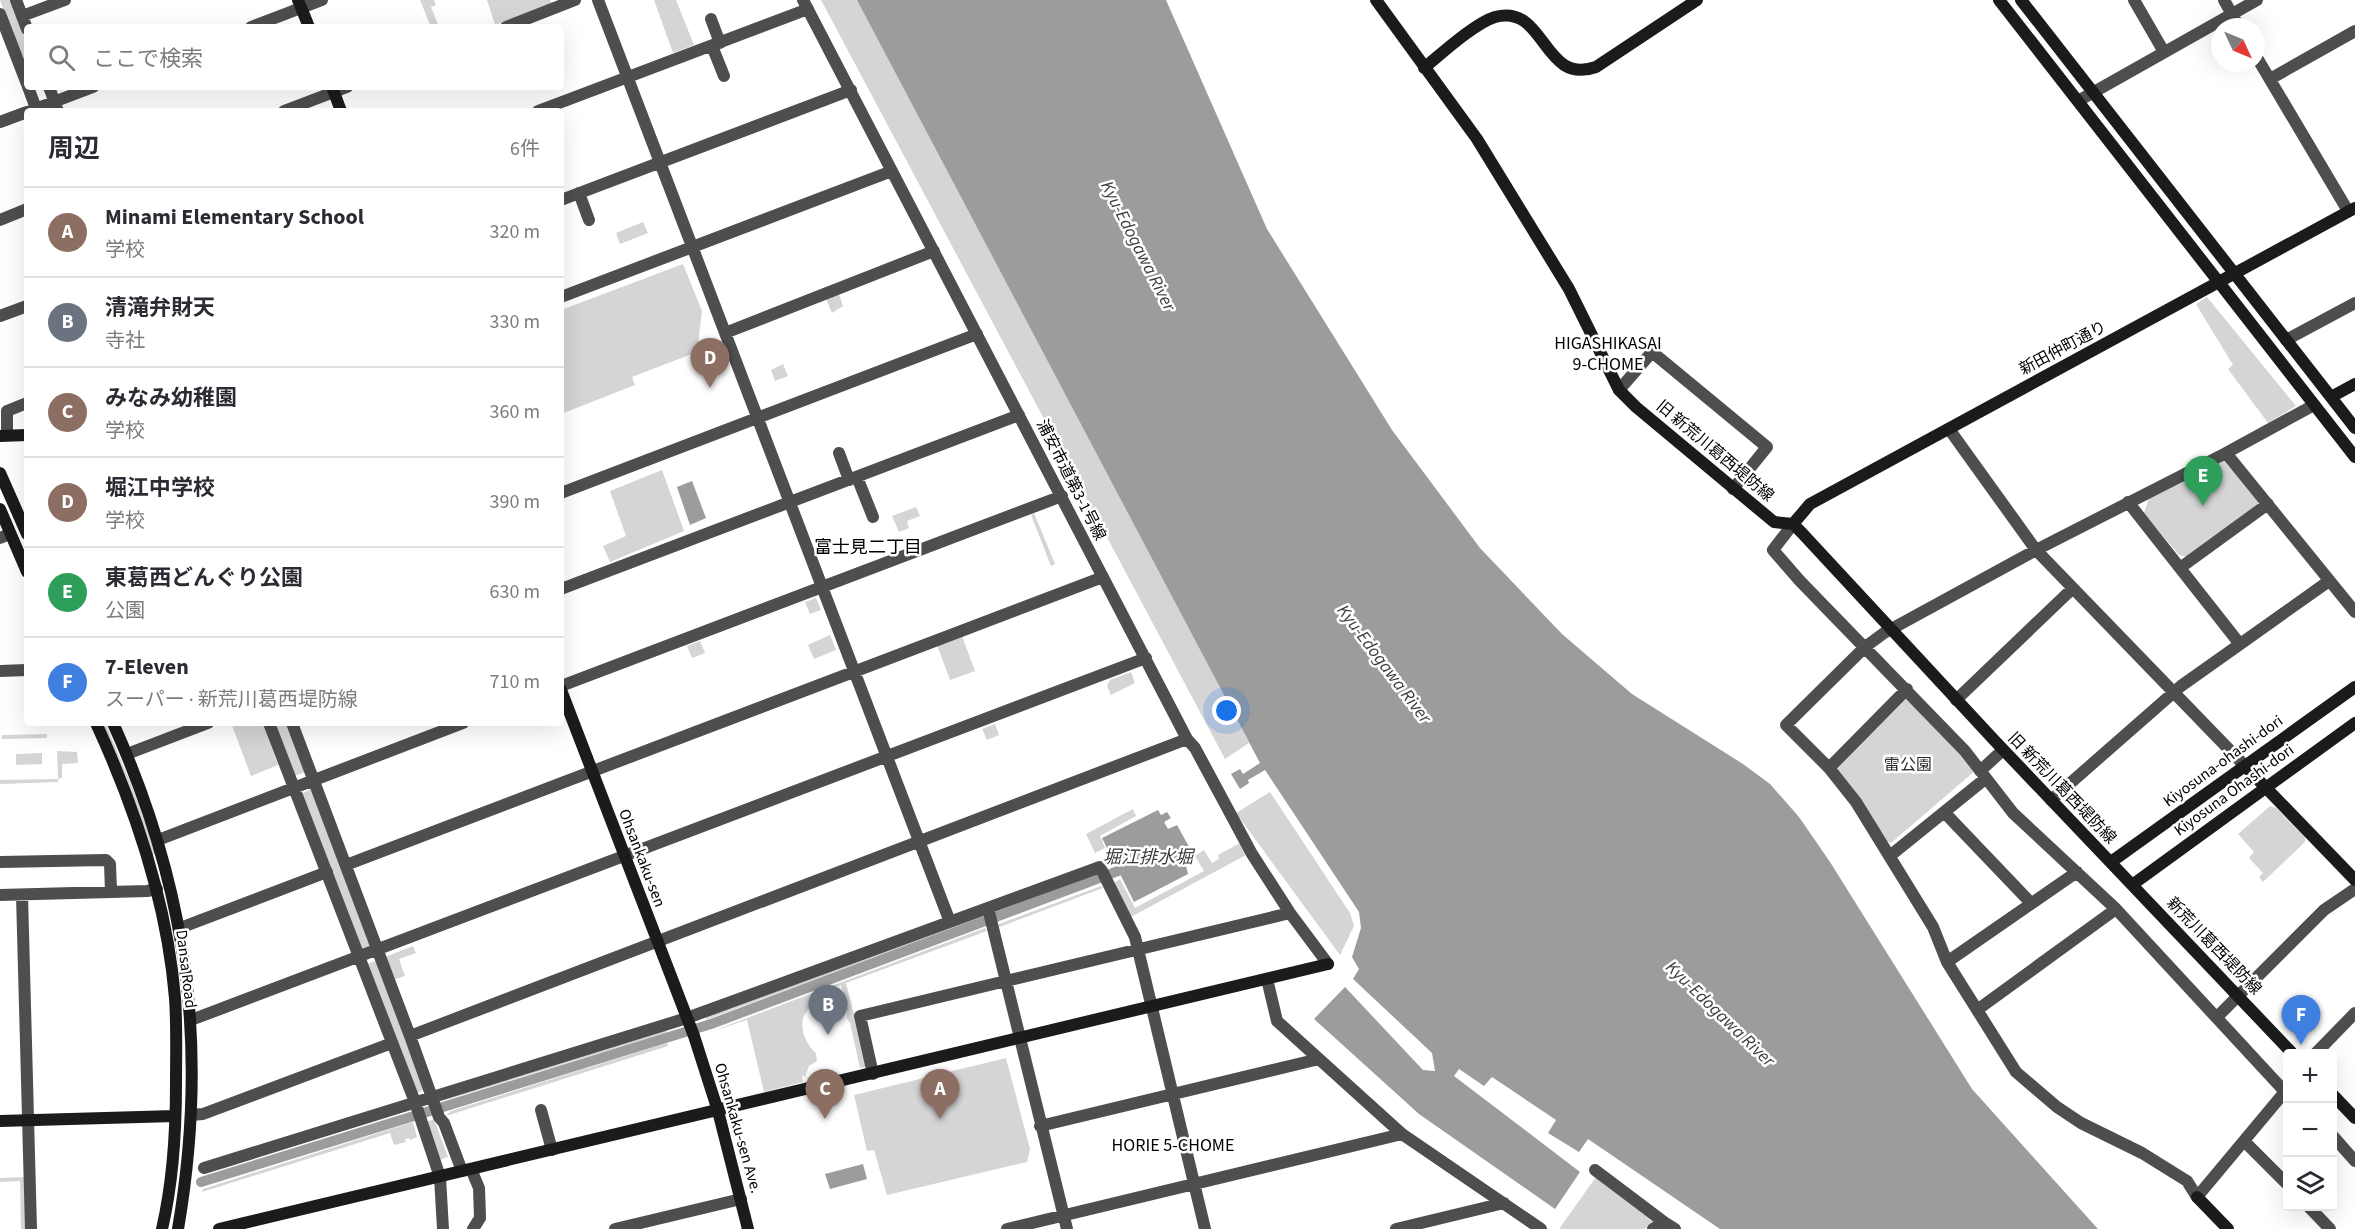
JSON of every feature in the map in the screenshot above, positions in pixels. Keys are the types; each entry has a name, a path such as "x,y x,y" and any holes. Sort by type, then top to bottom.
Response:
{"street":[{"path":"16,0 25,24"},
{"path":"22,16 65,0"},
{"path":"257,24 300,4 322,0"},
{"path":"514,24 575,0"},
{"path":"598,0 950,922"},
{"name":"旧 新荒川葛西堤防線","path":"1376,0 1477,139 1569,289 1619,390 1636,407 1774,522 1793,524 1890,630 2111,862"},
{"path":"1424,68 1478,27 1494,18 1508,16 1520,18 1531,25 1566,68 1584,71 1596,67 1697,0"},
{"path":"1999,0 2355,457"},
{"path":"2021,0 2355,428"},
{"path":"2134,0 2164,52"},
{"path":"2224,0 2234,18"},
{"path":"2078,101 2257,0"},
{"path":"300,4 308,24"},
{"path":"546,108 716,45 806,4"},
{"name":"浦安市道第3-1号線","path":"806,4 1187,739 1195,748 1252,854 1290,913 1328,964 1267,979"},
{"path":"711,19 724,76"},
{"path":"1,21 24,76"},
{"path":"2270,79 2355,31"},
{"path":"2265,71 2351,210"},
{"path":"29,90 32,108"},
{"path":"50,90 57,106 87,90"},
{"path":"291,108 333,90 340,108"},
{"path":"564,199 851,90"},
{"path":"0,122 24,114"},
{"path":"564,296 892,171"},
{"path":"579,193 589,220"},
{"path":"0,219 24,210"},
{"name":"新田仲町通り","path":"1793,524 1810,504 2351,210"},
{"path":"725,333 934,252"},
{"path":"2286,340 2355,303"},
{"path":"0,316 24,307"},
{"path":"564,492 977,333"},
{"path":"1619,390 1652,351 1767,447 1733,489"},
{"path":"2331,397 2355,384"},
{"path":"24,404 7,411 3,435 24,435"},
{"path":"2228,1229 2196,1197 2187,1181 2142,1153 2081,1123 2016,1072 1947,963 1932,927 1856,802 1829,768 1786,725 1865,648 1890,630 2036,550 2226,453 2314,405"},
{"path":"564,588 1019,415"},
{"path":"1949,429 2036,550 2355,880"},
{"path":"839,453 873,517"},
{"path":"2226,453 2355,612"},
{"path":"0,473 24,527"},
{"path":"564,687 1062,496"},
{"path":"2128,502 2240,643"},
{"path":"2180,568 2268,504"},
{"path":"0,508 5,536 24,567"},
{"path":"1793,524 1773,550 1800,581 1965,751 2013,813 2116,909 2283,1089"},
{"path":"346,865 1103,577"},
{"path":"2051,800 2173,692 2329,580"},
{"path":"1956,700 2072,589"},
{"path":"191,1020 1146,658"},
{"path":"0,671 24,670"},
{"name":"Kiyosuna-ohashi-dori","path":"2111,862 2355,687"},
{"path":"1829,768 1907,689"},
{"name":"Ohsankaku-sen","path":"564,696 690,1026"},
{"name":"Kiyosuna Ohashi-dori","path":"2132,885 2355,723"},
{"name":"Dansa Road","path":"97,726 131,807 157,889 175,998 176,1116 168,1206 162,1229"},
{"name":"Dansa Road","path":"114,726 158,840 180,928 188,980 191,1020 191,1115 189,1159 178,1229"},
{"path":"127,754 200,726"},
{"path":"270,726 416,1104 440,1177 443,1229"},
{"path":"293,726 439,1117 479,1188 480,1218 473,1229"},
{"path":"158,840 455,726"},
{"path":"410,1036 1187,739"},
{"path":"1890,855 1944,812 1982,775 2003,750"},
{"path":"1944,812 2031,903"},
{"path":"0,862 106,860 110,864 111,892"},
{"name":"新荒川葛西堤防線","path":"2111,862 2289,1049"},
{"path":"204,1168 416,1104 690,1026 950,922 1100,867 1135,937 1205,1229"},
{"path":"180,928 327,872"},
{"path":"1947,963 2077,872"},
{"path":"0,895 157,889"},
{"path":"2217,1017 2324,910 2355,890"},
{"path":"22,895 32,1229"},
{"path":"988,908 1067,1229"},
{"path":"1977,1010 2116,909"},
{"path":"873,1074 860,1016 1290,913"},
{"path":"219,1229 242,1226 1267,979 1277,1021 1402,1134 1541,1229"},
{"path":"2319,1049 2355,1013"},
{"name":"Ohsankaku-sen Ave.","path":"690,1026 718,1111 748,1229"},
{"path":"191,1115 203,1114 392,1043"},
{"path":"1040,1126 1319,1059"},
{"path":"2196,1197 2283,1096"},
{"path":"2337,1098 2353,1111"},
{"path":"541,1110 552,1150"},
{"path":"0,1120 176,1116"},
{"path":"1006,1229 1402,1134"},
{"path":"2244,1141 2283,1180"},
{"path":"2337,1141 2355,1161"},
{"path":"1595,1170 1670,1225"},
{"path":"615,1229 741,1199"},
{"path":"1396,1229 1504,1203"},
{"path":"2313,1211 2330,1229"},
{"path":"1653,1229 1670,1225"}],"green space":[{"path":"0,0 11,0 24,35 24,65"},
{"path":"420,0 434,0 436,5 431,7 438,24 430,24"},
{"path":"487,0 550,0 552,3 498,24 495,24"},
{"path":"654,0 676,0 694,45 673,53"},
{"path":"821,0 868,0 1249,743 1225,759"},
{"path":"643,222 648,233 620,244 616,233"},
{"path":"683,264 702,311 697,352 632,377 635,385 564,413 564,309"},
{"path":"839,294 843,306 832,313 826,299"},
{"path":"2207,297 2296,406 2268,423 2228,369 2233,365 2196,304"},
{"path":"783,364 788,376 775,381 771,370"},
{"path":"2226,459 2261,503 2191,558 2179,555 2144,513 2149,498"},
{"path":"662,470 684,531 610,562 603,546 626,536 610,491"},
{"path":"916,507 920,516 907,521 909,528 899,532 892,516"},
{"path":"1034,513 1055,564 1051,566 1031,515"},
{"path":"816,598 821,610 810,614 805,602"},
{"path":"830,635 836,650 814,659 808,645"},
{"path":"962,636 975,671 950,680 937,645"},
{"path":"700,641 705,653 692,658 687,646"},
{"path":"1131,672 1135,683 1111,695 1107,686 1110,680"},
{"name":"雷公園","path":"1907,698 1976,770 1891,843 1886,841 1838,772 1838,766"},
{"path":"995,724 999,735 987,740 982,729"},
{"path":"101,726 106,726 132,786 156,854 152,855"},
{"path":"232,726 264,726 278,765 251,776"},
{"path":"275,726 288,726 306,772 294,776"},
{"path":"47,734 47,738 2,739 2,735"},
{"path":"57,751 77,752 78,763 62,764 62,778 58,779"},
{"path":"42,753 42,764 16,765 16,754"},
{"path":"58,779 58,782 0,784 0,780"},
{"path":"312,789 371,946 361,951 300,794"},
{"path":"1270,792 1350,913 1354,926 1340,955 1236,813"},
{"path":"2270,806 2276,808 2305,837 2305,842 2263,882 2259,877 2263,873 2249,858 2254,852 2238,834"},
{"path":"1133,809 1136,816 1100,836 1105,848 1095,853 1086,834"},
{"path":"1240,843 1246,855 1129,918 1112,884 1120,879 1135,908 1204,871 1195,856 1204,850 1212,863 1219,859 1218,855"},
{"path":"1101,886 1103,888 997,928 999,924"},
{"path":"980,915 983,918 705,1020 708,1016"},
{"path":"985,928 987,931 846,983 867,1067 860,1068 841,985 815,995 816,998 804,1016 802,1026 804,1036 816,1053 817,1061 809,1066 805,1077 802,1075 803,1082 764,1092 747,1020 710,1032"},
{"path":"413,946 416,953 399,959 405,976 393,980 385,957"},
{"path":"377,960 425,1089 415,1094 365,965"},
{"path":"661,1030 669,1032 439,1102 442,1099"},
{"path":"667,1043 668,1046 446,1116 451,1111"},
{"path":"1006,1058 1030,1149 1027,1162 887,1195 874,1150 867,1151 854,1095"},
{"path":"434,1119 448,1157 439,1160 424,1123"},
{"path":"413,1122 417,1137 410,1140 405,1139 406,1142 394,1145 390,1133 202,1192 203,1189"},
{"path":"24,1177 26,1229 21,1229 20,1181 0,1182 0,1178"},
{"path":"1596,1177 1654,1220 1654,1223 1644,1229 1559,1229"}],"water":[{"name":"Kyu-Edogawa River","path":"857,0 1166,0 1267,229 1392,430 1480,548 1562,634 1632,694 1743,764 1770,784 1799,817 1830,862 1972,1089 2098,1229 1720,1229 1588,1139 1579,1152 1548,1133 1556,1120 1492,1077 1484,1086 1459,1069 1454,1076 1580,1172 1555,1209 1419,1114 1314,1019 1345,987 1423,1070 1435,1071 1432,1053 1353,979 1359,969 1352,957 1361,928 1359,912 1265,770 1248,780 1249,783 1240,789 1231,774 1240,769 1243,774 1260,763"},
{"path":"692,481 706,518 690,525 677,487"},
{"name":"堀江排水堀","path":"1158,810 1161,815 1167,812 1171,818 1164,822 1168,829 1177,825 1193,854 1186,866 1188,874 1134,902 1102,838"},
{"path":"863,1164 867,1179 830,1189 825,1174"}],"waterway":[{"path":"201,1182 711,1024 1118,871"}],"place":[{"name":"堀江中学校","path":"710,388"},
{"name":"東葛西どんぐり公園","path":"2203,506"},
{"name":"清滝弁財天","path":"828,1035"},
{"name":"7-Eleven","path":"2301,1045"},
{"name":"みなみ幼稚園","path":"825,1119"},
{"name":"Minami Elementary School","path":"940,1119"}],"district":[{"name":"HIGASHIKASAI 9-CHOME","path":"1608,353"},
{"name":"富士見二丁目","path":"868,547"},
{"name":"HORIE 5-CHOME","path":"1173,1145"}]}
